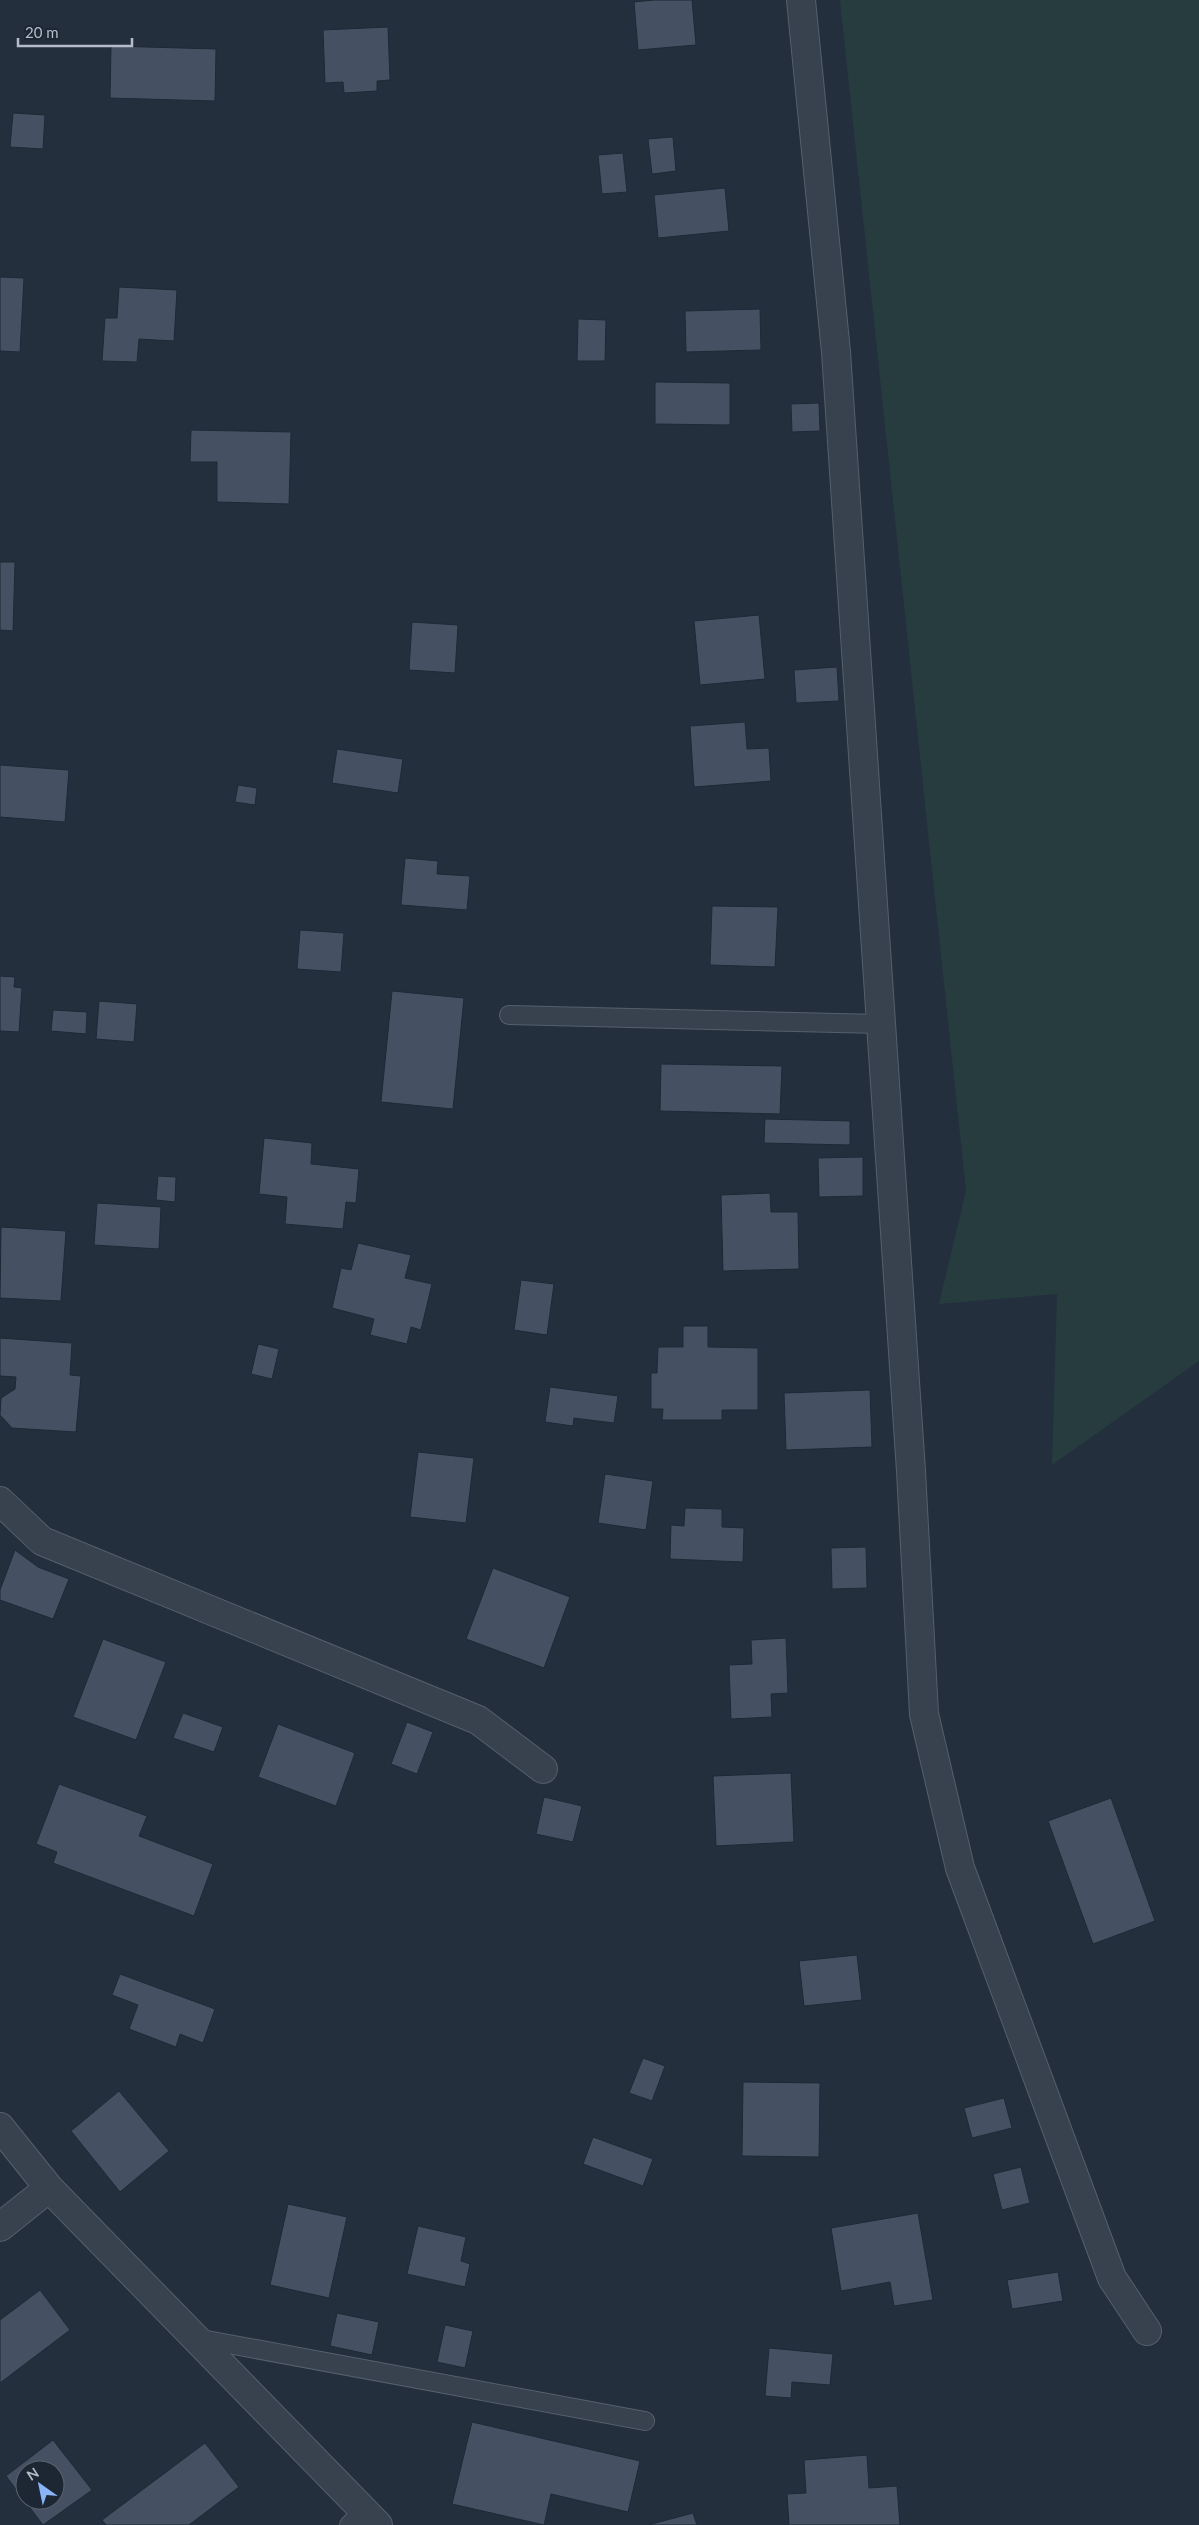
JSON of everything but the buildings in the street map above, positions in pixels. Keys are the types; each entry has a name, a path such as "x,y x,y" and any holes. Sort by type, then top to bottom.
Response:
{"street":[{"path":"800,0 836,352 911,1480 924,1714 960,1868 1112,2278 1147,2332"},
{"path":"0,1501 42,1541 478,1720 543,1769"},
{"path":"0,2127 49,2188 196,2338 364,2520"},
{"path":"0,2227 49,2188"}],"lane":[{"path":"508,1016 880,1024"},
{"path":"196,2338 644,2421"}],"green space":[{"path":"840,0 1199,0 1199,1361 1052,1465 1057,1294 939,1304 966,1191"}]}
